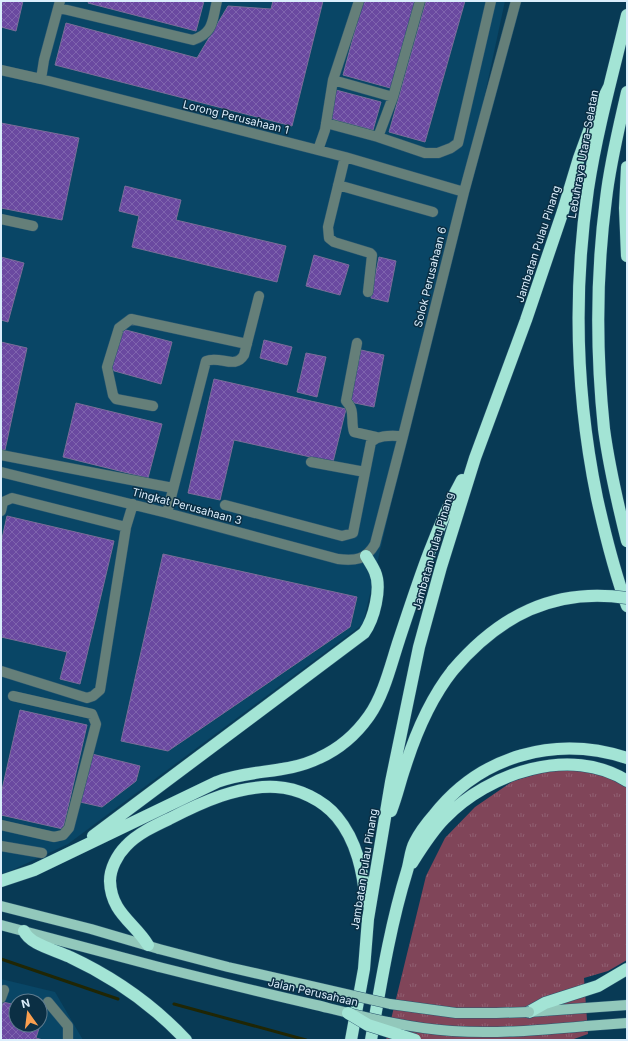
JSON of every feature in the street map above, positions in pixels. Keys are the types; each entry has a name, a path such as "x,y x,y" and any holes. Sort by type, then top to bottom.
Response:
{"highway":[{"name":"Lebuhraya Utara–Selatan","path":"627,15 609,87 590,180 584,226 579,291 578,330 583,404 589,458 602,524 627,606"},
{"name":"Jambatan Pulau Pinang","path":"351,1040 364,969 368,919 393,769 420,647 441,567 475,458 526,320 563,211 579,158 594,117 609,87"},
{"path":"627,92 606,198 600,275 598,332 604,430 616,495 627,541"},
{"path":"627,167 625,208 627,256"},
{"path":"1,881 34,870 217,782 238,775 285,769 308,763 329,753 349,738 362,725 375,706 437,534 454,495 475,458"},
{"path":"81,848 93,836 364,633 370,625 378,588 376,573 366,556"},
{"path":"382,830 398,793 404,768 421,723 435,694 453,670 471,650 494,630 512,618 535,607 560,600 590,596 627,598"},
{"path":"371,1040 393,918 398,899 415,842 423,828 440,807 459,788 485,770 496,764 530,753 566,749 601,751 627,758"},
{"path":"407,870 445,818 477,793 503,779 535,768 559,764 572,764 598,768 627,780"},
{"path":"154,947 122,916 112,894 110,880 111,874 115,861 122,850 142,834 184,811 242,790 256,788 276,787 302,793 320,802 336,816 346,828 359,860 363,878 368,919"},
{"path":"24,931 27,937 33,942 82,963 147,1004 186,1040"},
{"path":"529,1012 545,1003 598,986 627,969"},
{"path":"348,1013 368,1025 415,1040"}],"main road":[{"name":"Jalan Perusahaan","path":"1,906 228,966 390,1004 456,1013 529,1012 627,1005"},
{"name":"Jalan Perusahaan","path":"1,925 159,967 401,1025 453,1031 508,1032 627,1022"}],"street":[{"path":"41,79 44,60 60,4 193,40 202,37 210,30 217,1"},
{"path":"318,150 326,123 333,80 359,1"},
{"path":"378,137 393,97 420,1"},
{"path":"326,123 378,137 425,153 438,153 451,148 458,143 491,1"},
{"name":"Solok Perusahaan 6","path":"366,556 371,552 375,544 404,436 464,192 516,1"},
{"name":"Lorong Perusahaan 1","path":"1,70 345,157 464,192"},
{"path":"333,80 393,97"},
{"path":"345,157 328,227 329,238 334,242 370,253 372,255 368,292"},
{"path":"338,184 432,212"},
{"path":"1,219 33,226"},
{"path":"167,513 206,362 211,359 237,362 241,360 244,355 259,296"},
{"path":"153,406 116,398 113,395 107,366 119,328 125,322 131,319 247,344"},
{"path":"356,343 346,401 351,406 354,432 376,438"},
{"path":"225,505 342,536 353,533 371,442 381,436 404,436"},
{"path":"1,455 173,488"},
{"path":"311,462 365,472"},
{"name":"Tingkat Perusahaan 3","path":"1,472 133,504 338,559 348,560 366,556"},
{"path":"1,511 3,502 12,498 126,527"},
{"path":"1,671 87,698 93,696 100,690 126,527 133,504"},
{"path":"1,825 54,837 63,835 69,828 96,724 92,714 13,696"},
{"path":"1,846 42,853"},
{"path":"48,1002 68,1026 68,1040"}],"shaded area":[{"path":"1,1 505,1 468,173 363,624 68,844 1,874"},
{"path":"1,979 55,992 83,1040 1,1040"}],"green space":[{"path":"561,767 586,768 627,785 627,960 608,971 584,978 588,1034 571,1040 386,1040 426,876 445,838 475,807 513,781"}],"building":[{"path":"1,1 23,1 16,31 1,27"},
{"path":"89,1 204,1 196,31 88,3"},
{"path":"273,1 323,1 292,126 55,65 66,23 197,58 228,6 271,9"},
{"path":"363,1 418,1 394,89 343,75"},
{"path":"426,1 465,1 425,142 389,132"},
{"path":"336,90 381,102 373,130 328,118"},
{"path":"1,123 79,138 62,220 1,208"},
{"path":"125,186 181,200 176,220 286,246 277,282 132,247 139,216 119,211"},
{"path":"314,255 349,265 340,295 306,286"},
{"path":"1,257 24,263 8,322 1,320"},
{"path":"379,257 396,261 388,302 371,298"},
{"path":"122,329 172,342 161,384 111,370"},
{"path":"264,340 292,347 287,365 260,358"},
{"path":"1,342 27,348 5,450 1,449"},
{"path":"361,350 384,355 374,407 350,402"},
{"path":"306,353 326,357 317,397 297,392"},
{"path":"214,379 346,409 333,462 234,440 220,500 188,493"},
{"path":"76,403 162,424 148,478 63,457"},
{"path":"7,516 114,541 80,684 60,679 67,652 1,637 1,543"},
{"path":"163,554 357,597 350,627 168,751 121,741"},
{"path":"20,710 87,725 63,829 1,815 1,794"},
{"path":"92,754 140,766 136,781 102,807 80,802"},
{"path":"3,1002 8,1003 8,1033 38,1033 36,1038 43,1040 1,1040 1,1011"}],"waterway":[{"path":"1,959 118,999"},
{"path":"174,1004 306,1040"}]}
